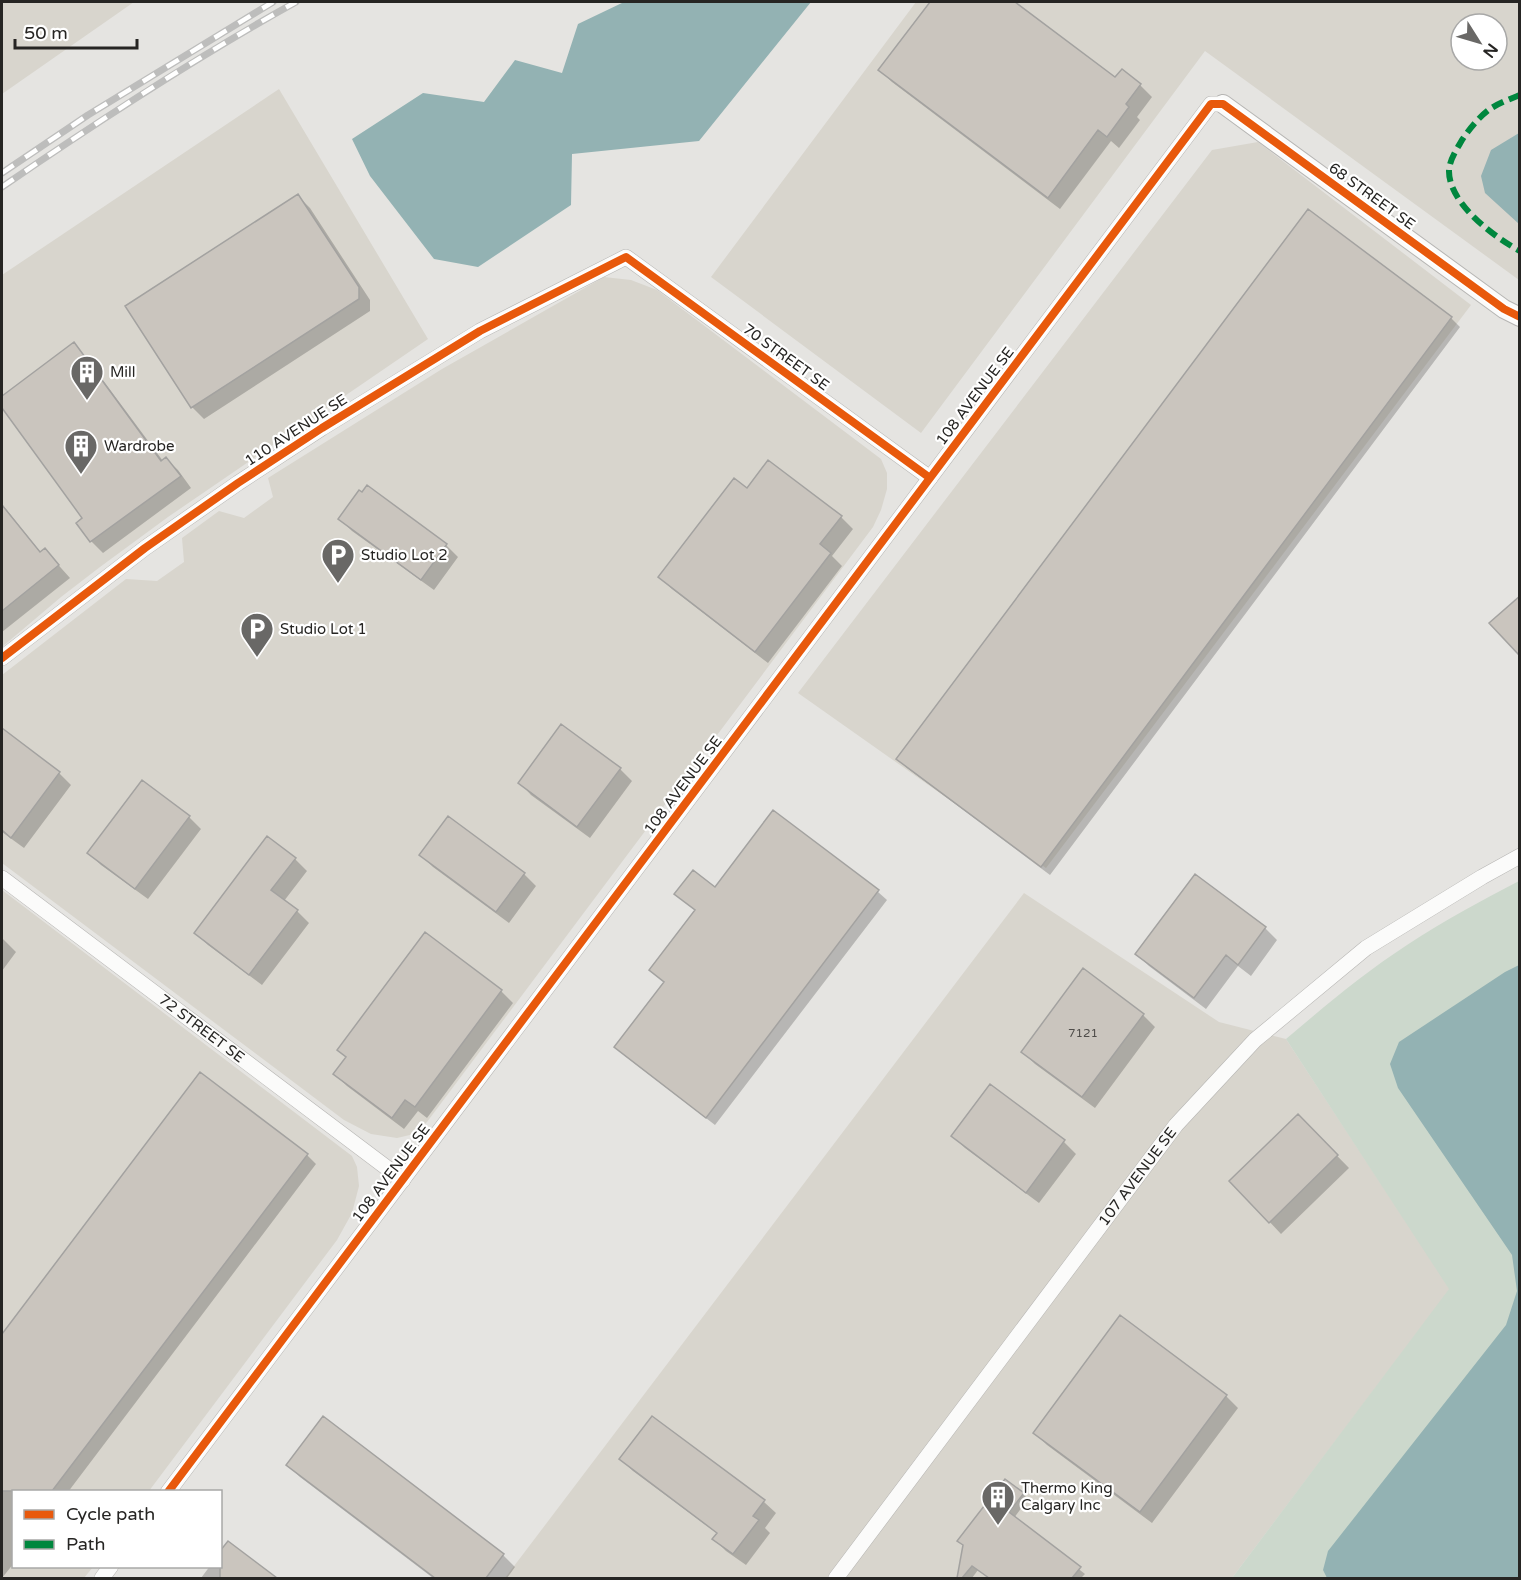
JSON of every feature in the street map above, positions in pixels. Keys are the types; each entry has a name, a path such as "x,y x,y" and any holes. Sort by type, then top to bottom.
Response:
{"street":[{"name":"108 AVENUE SE","path":"169,1490 1211,104 1223,104"},
{"name":"68 STREET SE","path":"1223,104 1512,313 1520,326"},
{"name":"70 STREET SE","path":"626,257 930,478"},
{"name":"110 AVENUE SE","path":"2,658 145,548 322,428 480,331 626,257"},
{"name":"107 AVENUE SE","path":"836,1578 1176,1125 1239,1057 1256,1040 1366,948 1520,856"},
{"name":"72 STREET SE","path":"2,878 403,1180"}],"shaded area":[{"path":"2,2 134,2 2,94"},
{"path":"916,2 1519,2 1519,280 1205,51 921,433 711,277"},
{"path":"279,89 428,339 168,517 61,597 2,647 2,275"},
{"path":"1258,142 1471,305 1046,868 798,693 1212,150"},
{"path":"604,277 631,280 657,290 881,459 887,473 887,489 873,527 427,1122 414,1134 397,1138 371,1134 344,1120 2,863 2,675 126,579 157,581 184,562 182,538 219,511 244,518 273,497 268,478 442,369"},
{"path":"1519,881 1519,1578 1232,1578 1449,1289 1286,1039 1345,990 1391,956 1448,919"},
{"path":"2,890 352,1156 357,1167 359,1186 352,1213 337,1240 150,1490 12,1490 12,1568 92,1568 84,1578 2,1578"},
{"path":"1024,893 1219,1022 1286,1039 1450,1289 1232,1578 505,1578"}],"water":[{"path":"624,2 811,2 699,141 572,154 571,205 478,267 434,259 370,176 352,139 423,93 484,102 515,60 562,73 578,24"},
{"path":"1519,133 1519,224 1485,193 1481,176 1491,150"},
{"path":"1519,965 1519,1578 1327,1578 1323,1570 1328,1551 1506,1325 1517,1291 1512,1255 1398,1088 1390,1064 1399,1042"}],"building":[{"path":"930,2 1015,2 1115,77 1122,69 1141,84 1126,104 1129,107 1107,137 1098,130 1048,198 878,70"},
{"path":"298,194 359,287 359,299 191,408 125,306"},
{"path":"1308,209 1452,317 1041,867 896,759"},
{"path":"74,342 161,461 166,457 181,476 90,542 76,523 82,518 2,408 2,396"},
{"path":"768,460 842,516 820,544 831,553 755,652 658,577 734,478 747,488"},
{"path":"367,485 447,544 421,580 338,519 359,490 362,492"},
{"path":"2,505 40,552 45,548 59,565 2,611"},
{"path":"1520,596 1520,656 1489,623"},
{"path":"561,724 621,768 577,827 518,783"},
{"path":"2,728 60,772 11,838 2,830"},
{"path":"142,780 190,816 135,889 87,853"},
{"path":"773,810 879,890 706,1118 614,1047 664,982 649,970 695,910 674,894 693,870 715,887"},
{"path":"448,816 525,873 496,912 419,855"},
{"path":"267,836 296,858 271,890 298,910 249,975 194,933"},
{"path":"1195,874 1266,927 1238,965 1226,955 1194,998 1135,954"},
{"path":"425,932 502,990 415,1107 405,1100 392,1118 333,1074 346,1057 337,1050"},
{"path":"1083,968 1144,1014 1082,1097 1021,1052"},
{"path":"200,1072 308,1154 53,1490 2,1491 2,1334"},
{"path":"990,1084 1065,1140 1026,1193 951,1136"},
{"path":"1298,1114 1338,1155 1269,1223 1229,1181"},
{"path":"1120,1315 1227,1395 1140,1512 1033,1433"},
{"path":"323,1416 504,1554 486,1578 435,1578 286,1465"},
{"path":"652,1416 765,1500 753,1516 759,1520 733,1554 712,1539 717,1533 619,1459"},
{"name":"Thermo King Calgary Inc","path":"1005,1479 1024,1493 1009,1512 1081,1567 1072,1578 989,1578 972,1566 962,1578 957,1578 963,1545 957,1541"},
{"path":"228,1541 277,1578 220,1578 222,1548"}],"railway":[{"path":"2,173 88,115 273,2"},
{"path":"2,187 147,91 296,2"}],"marked path":[{"path":"1520,95 1493,107 1478,119 1462,140 1452,158 1449,170 1456,195 1474,218 1520,251"}],"cycle path":[{"path":"170,1490 1211,104 1223,104 1504,309 1520,317"},
{"path":"2,658 145,548 322,428 480,331 626,257 930,478"}],"place":[{"name":"Mill","path":"87,401"},
{"name":"Wardrobe","path":"81,475"},
{"name":"Studio Lot 2","path":"338,584"},
{"name":"Studio Lot 1","path":"257,658"},
{"name":"Thermo King Calgary Inc","path":"998,1526"}]}
